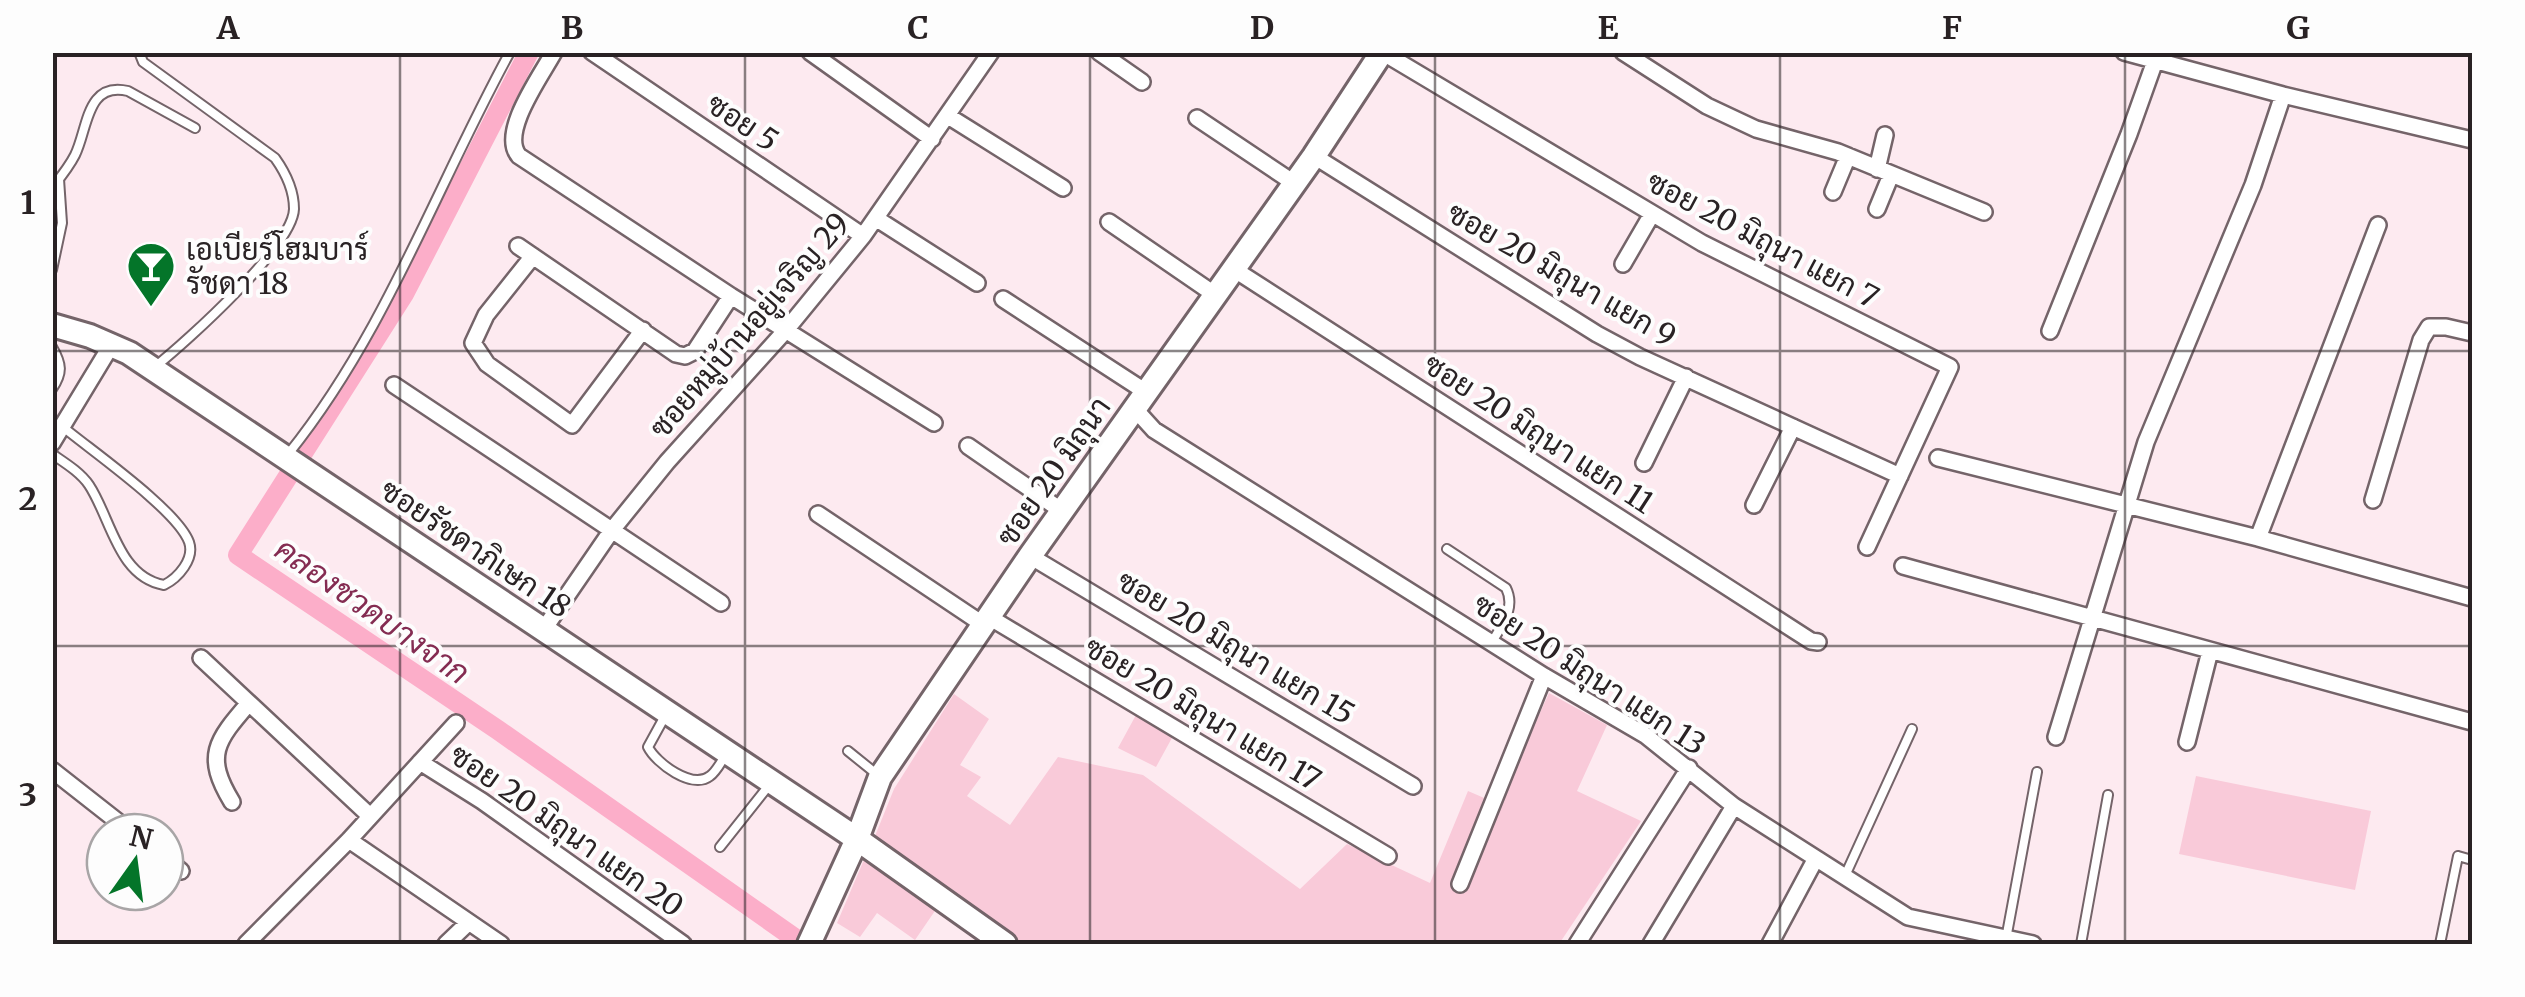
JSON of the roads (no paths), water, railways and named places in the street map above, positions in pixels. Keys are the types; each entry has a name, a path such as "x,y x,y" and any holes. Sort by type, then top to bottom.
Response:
{"street":[{"path":"554,52 512,133 513,149 731,296 934,423"},
{"name":"ซอย 5","path":"592,52 864,236"},
{"path":"810,52 932,139"},
{"name":"ซอยหมู่บ้านอยู่เจริญ 29","path":"544,629 612,530 667,462 864,236 991,52"},
{"path":"1099,52 1142,82"},
{"name":"ซอย 20 มิถุนา","path":"809,944 857,840 880,777 1030,556 1314,156 1382,52"},
{"name":"ซอย 20 มิถุนา แยก 7","path":"1382,52 1702,244 1950,366 1867,547"},
{"path":"1623,52 1707,106 1756,129 1848,156 1984,212"},
{"path":"2124,52 2472,140"},
{"path":"2050,331 2155,61"},
{"path":"2056,737 2146,442 2253,185 2283,95"},
{"path":"948,116 1063,188"},
{"path":"1197,118 1294,183"},
{"path":"1877,209 1885,135"},
{"name":"ซอย 20 มิถุนา แยก 9","path":"1314,156 1597,334 1900,476"},
{"path":"1832,192 1848,156"},
{"path":"1623,264 1652,214"},
{"path":"876,219 977,282"},
{"path":"1110,222 1214,294"},
{"path":"2258,538 2378,224"},
{"path":"518,246 676,354 695,352 731,296"},
{"path":"533,256 486,315 473,343 487,364 572,425 644,330"},
{"name":"ซอย 20 มิถุนา แยก 11","path":"1232,268 1818,642"},
{"name":"ซอย 20 มิถุนา แยก 13","path":"1003,299 1140,400 1154,430 1544,676 1645,734 1734,806 1815,860 1908,917 2034,944"},
{"name":"ซอยรัชดาภิเษก 18","path":"52,326 112,344 152,369 668,712 1004,944"},
{"path":"2373,500 2420,340 2429,327 2446,326 2472,333"},
{"path":"52,443 112,344"},
{"path":"1644,463 1686,377"},
{"path":"394,384 721,603"},
{"path":"1754,505 1794,427"},
{"path":"968,446 1062,511"},
{"path":"1938,458 2258,538 2472,598"},
{"name":"ซอย 20 มิถุนา แยก 17","path":"818,514 986,620 1388,856"},
{"name":"ซอย 20 มิถุนา แยก 15","path":"1030,556 1414,786"},
{"path":"1902,566 2472,722"},
{"path":"2188,742 2210,650"},
{"path":"201,658 370,816"},
{"path":"1460,884 1544,676"},
{"path":"232,802 216,776 217,750 226,729 249,703"},
{"path":"246,944 350,840 456,722"},
{"name":"ซอย 20 มิถุนา แยก 20","path":"420,762 482,800 683,944"},
{"path":"1577,944 1689,768"},
{"path":"52,770 106,812"},
{"path":"1651,944 1734,806"},
{"path":"350,840 501,944"},
{"path":"1770,944 1815,860"},
{"path":"446,944 469,922"}],"lane":[{"path":"139,52 143,62 275,158 285,172 294,209 280,238 226,305 152,369"},
{"path":"289,459 368,337 404,271 510,52"},
{"path":"52,188 75,154 88,110 103,93 116,88 128,91 195,128"},
{"path":"52,270 62,223 60,179"},
{"path":"52,347 62,368 52,389"},
{"path":"52,454 87,481 116,542 142,577 164,585 173,580 189,556 191,546 187,538 165,512 62,426"},
{"path":"1448,549 1506,588 1510,598 1507,617 1491,643"},
{"path":"668,712 651,737 648,748 653,756 684,777 698,780 709,778 728,753"},
{"path":"1844,878 1912,729"},
{"path":"848,751 880,777"},
{"path":"2006,938 2037,772"},
{"path":"720,848 771,782"},
{"path":"2082,944 2108,796"},
{"path":"2440,944 2458,856 2472,860"}],"waterway":[{"name":"คลองชวดบางจาก","path":"529,52 404,294 238,555 498,730 803,944"}],"place":[{"name":"เอเบียร์โฮมบาร์ รัชดา 18","path":"151,308"}]}
